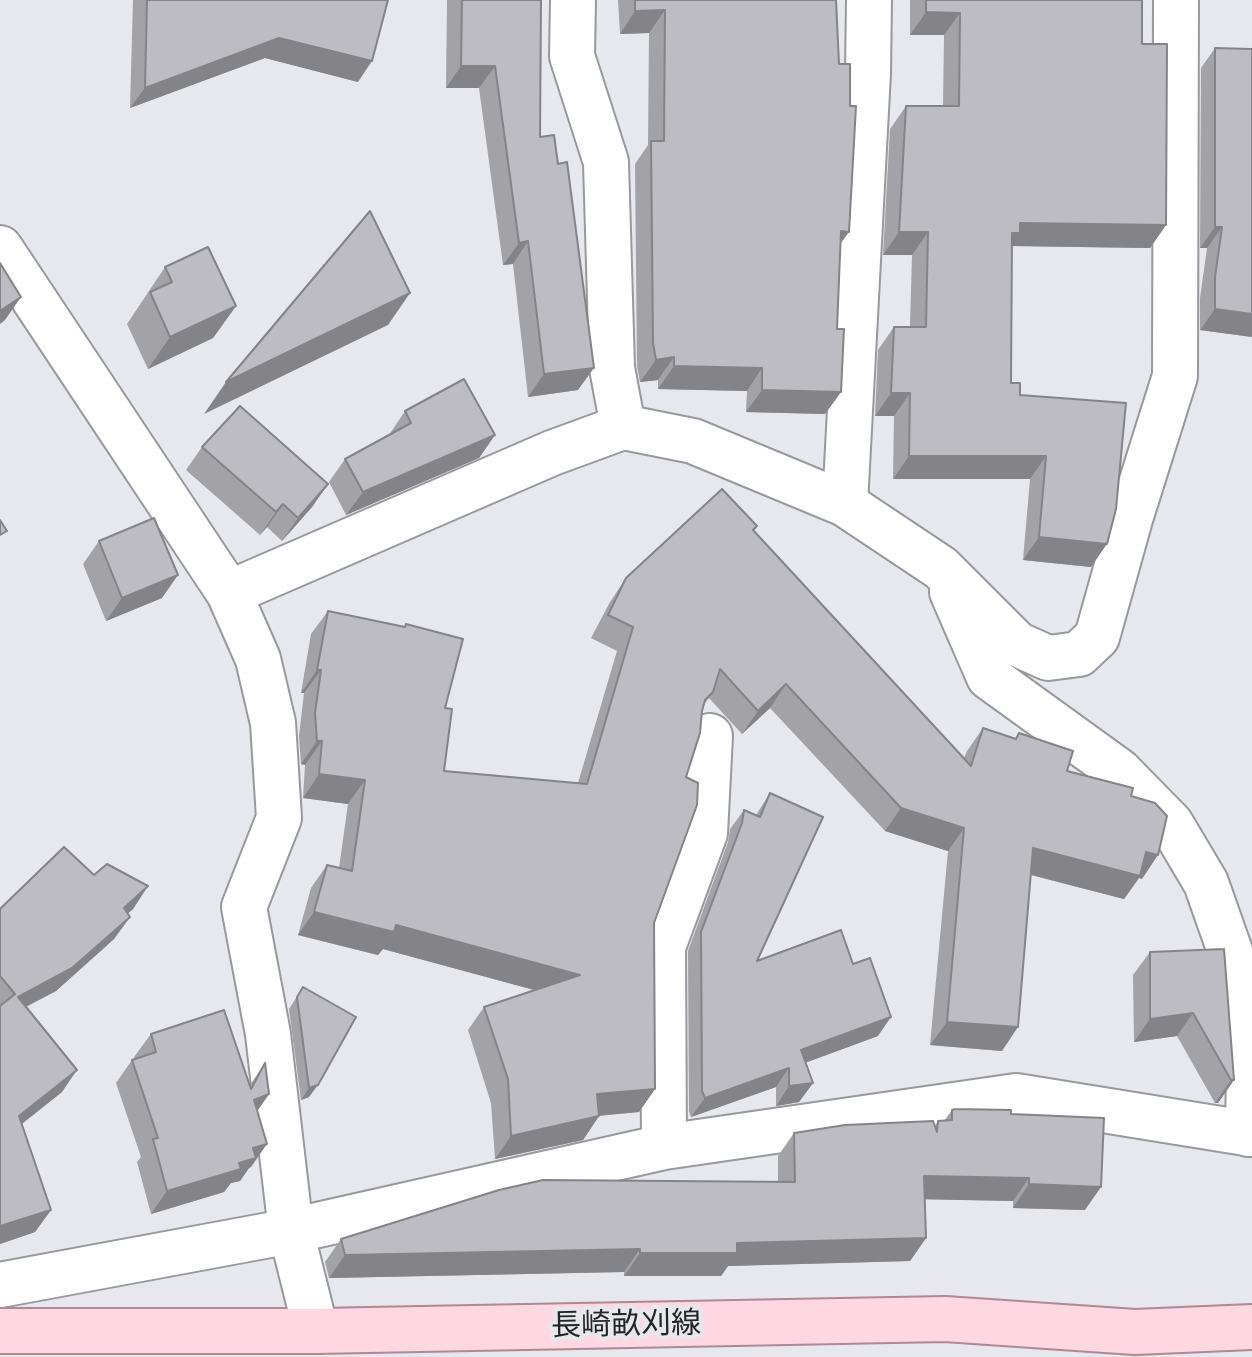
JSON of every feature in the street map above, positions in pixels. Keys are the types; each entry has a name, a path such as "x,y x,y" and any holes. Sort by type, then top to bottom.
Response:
{"main road":[{"name":"長崎畝刈線","path":"0,1331 316,1331 945,1319 1135,1332 1252,1327"},
{"path":"1195,1357 1252,1355"}],"street":[{"path":"573,0 572,56 606,162 612,368 623,427"},
{"path":"845,504 868,73 869,0"},
{"path":"229,593 552,453 623,427 693,441 845,504 941,568 1017,644 1048,658 1079,654 1097,637 1175,376 1176,0"},
{"path":"0,248 229,593 258,659 273,723 279,818 244,907 268,1034 291,1231 316,1331"},
{"path":"0,1285 291,1231 664,1147 1016,1096 1250,1134 1250,1008 1206,883 1171,824 1119,771 989,677 941,568"},
{"path":"664,1147 663,947 705,833 710,736"}],"building":[{"path":"147,0 388,0 372,61 279,38 145,88"},
{"path":"462,0 541,0 540,137 554,135 558,164 567,162 594,368 544,374 528,241 519,243 495,66 461,66"},
{"path":"635,0 836,0 839,64 850,64 850,106 856,106 849,232 841,231 837,329 844,329 841,392 762,390 762,368 674,366 674,357 656,360 653,343 651,141 664,141 665,10 635,11"},
{"path":"926,0 1142,0 1142,44 1167,44 1166,225 1020,223 1020,233 1012,233 1011,383 1020,383 1020,395 1126,403 1116,509 1107,544 1039,537 1046,456 909,456 910,393 891,393 894,327 926,327 928,232 899,232 906,106 959,106 960,13 926,12"},
{"path":"1215,48 1252,49 1252,314 1215,309 1215,277 1222,227 1215,227"},
{"path":"370,211 410,293 226,382"},
{"path":"208,247 236,306 170,337 150,292 172,282 165,267"},
{"path":"0,263 21,297 0,311"},
{"path":"464,379 495,435 363,492 345,459 411,423 405,411"},
{"path":"240,406 328,484 298,518 283,504 276,512 202,447"},
{"path":"722,489 757,526 753,530 971,766 983,728 1016,739 1019,733 1073,751 1067,771 1133,788 1131,796 1155,803 1167,816 1158,855 1146,852 1140,876 1033,848 1018,1027 947,1022 964,828 901,808 786,684 758,711 720,669 713,692 705,700 700,733 686,777 698,783 697,805 654,923 655,1089 597,1094 599,1116 511,1136 508,1079 484,1007 580,975 396,925 394,932 314,912 327,865 352,871 365,780 319,774 322,741 317,741 315,713 321,670 317,670 328,611 405,627 406,624 463,639 445,708 452,709 444,771 587,784 633,627 608,615 626,578"},
{"path":"154,518 178,575 122,598 99,541"},
{"path":"0,520 7,531 0,535"},
{"path":"770,793 823,817 757,961 841,930 853,964 870,958 891,1017 801,1050 813,1083 789,1086 789,1068 705,1098 702,1091 701,932 742,823 744,810 760,817"},
{"path":"64,847 94,875 107,864 148,886 124,908 130,917 72,968 18,997 77,1070 19,1116 51,1210 0,1226 0,1006 15,994 0,976 0,909"},
{"path":"1224,949 1234,1080 1231,1080 1193,1013 1150,1019 1150,952"},
{"path":"303,987 356,1017 318,1085 309,1088 297,997"},
{"path":"224,1010 251,1089 265,1063 269,1094 254,1100 267,1144 253,1148 256,1158 239,1163 241,1169 167,1191 153,1139 158,1138 132,1060 156,1052 151,1034"},
{"path":"952,1110 1104,1118 1101,1187 1029,1184 1029,1178 924,1176 926,1238 737,1243 737,1253 640,1253 640,1249 345,1255 341,1239 499,1190 543,1180 795,1182 794,1133 845,1125 933,1121 937,1132 938,1121 952,1120"}]}
